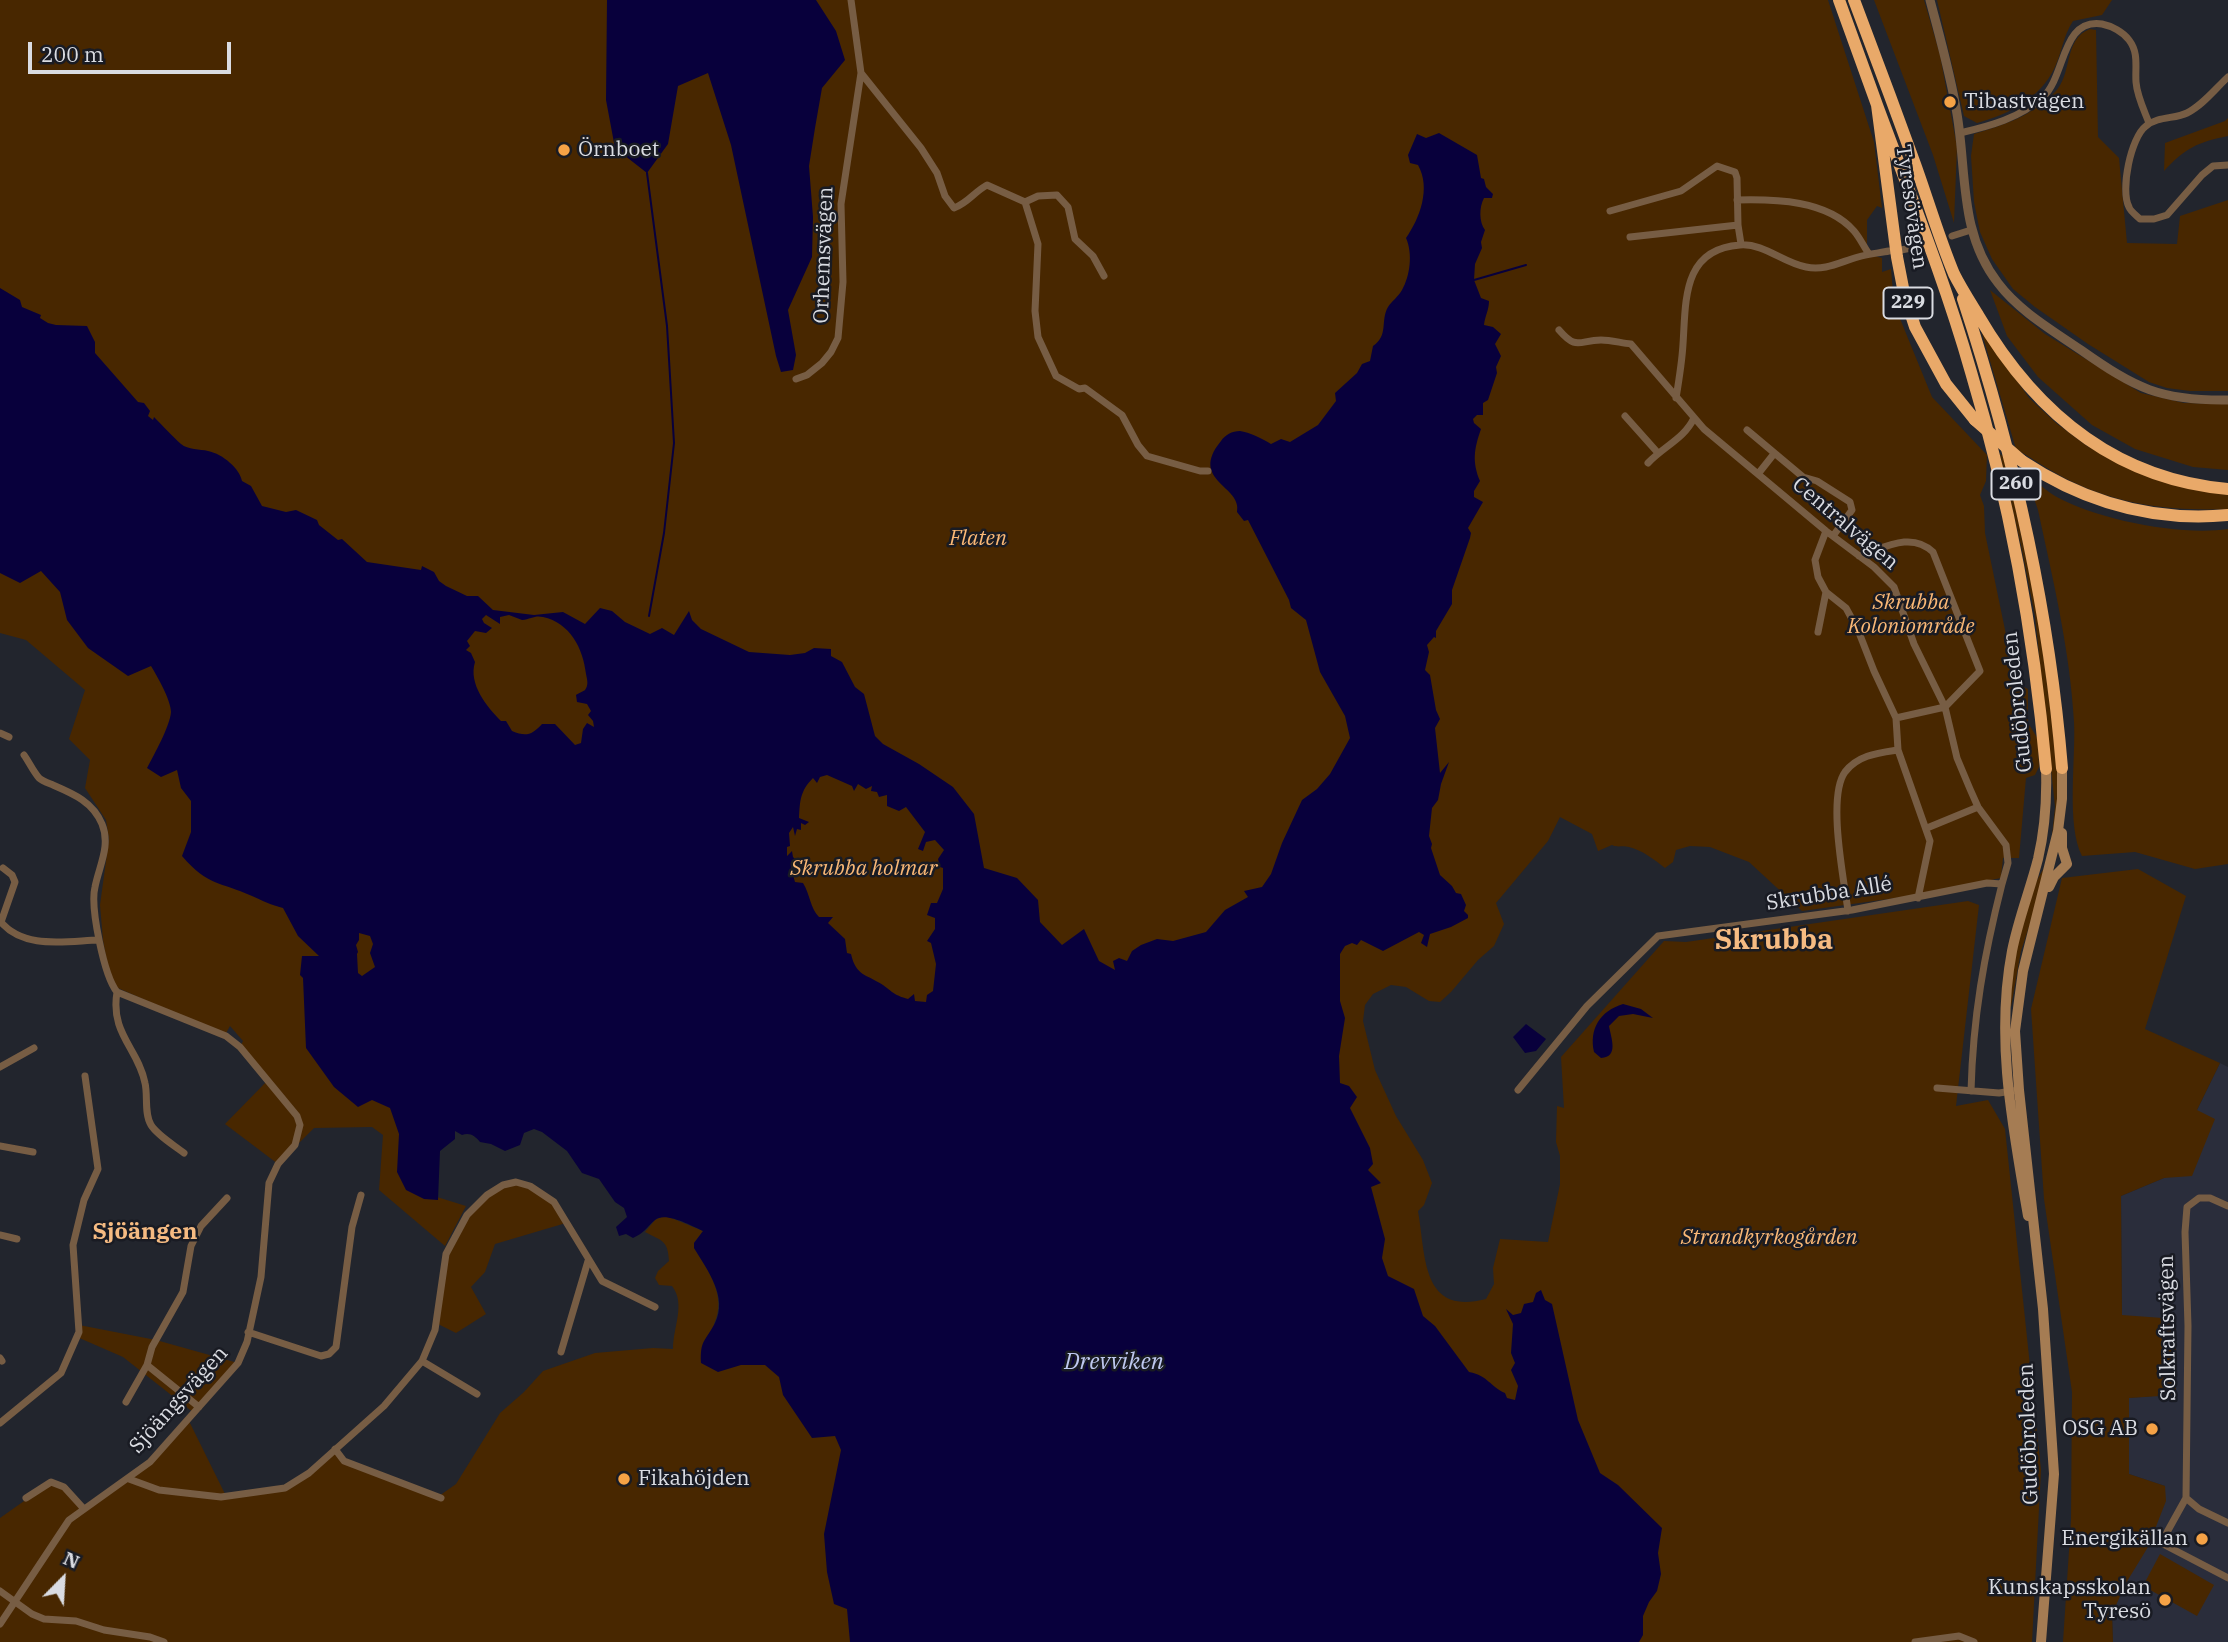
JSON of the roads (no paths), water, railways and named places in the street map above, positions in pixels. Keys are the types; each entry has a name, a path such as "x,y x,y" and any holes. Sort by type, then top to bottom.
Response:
{"highway":[{"name":"Tyresövägen","path":"1839,0 1877,105 1905,293 1915,327 1947,384 1975,419 2022,461 2078,493 2132,510 2183,517 2228,516"},
{"name":"Tyresövägen","path":"1854,0 1955,275 2014,371 2046,407 2077,432 2118,457 2146,470 2196,485 2228,489"},
{"name":"Gudöbroleden","path":"1877,105 1957,326 1995,459 2020,566 2030,625 2046,769"},
{"name":"Gudöbroleden","path":"1955,275 1997,410 2026,530 2050,659 2062,768"}],"main road":[{"name":"Gudöbroleden","path":"2014,1091 2017,1008 2023,971 2052,860 2062,799 2062,768"},
{"name":"Gudöbroleden","path":"2041,1642 2054,1474 2043,1309 2014,1091 2005,1053 2006,1005 2012,953 2038,857 2046,816 2046,769"},
{"path":"2062,799 2062,848 2067,864"},
{"path":"2046,816 2046,850 2052,860 2067,864"},
{"path":"2041,903 2054,877 2067,864"}],"street":[{"path":"851,0 862,73 921,148 937,173 945,196 954,208 965,204 974,192 987,185 1025,202 1038,244 1035,311 1038,337 1056,376 1079,389 1085,388 1122,415 1147,456 1208,471"},
{"path":"1930,0 1954,94 1971,230 1982,258 2008,295 2035,318 2137,386 2161,395 2191,400 2228,400"},
{"path":"1960,132 2008,119 2044,96 2055,81 2073,35 2082,27 2094,23 2117,29 2129,39 2137,62 2136,83 2150,123"},
{"name":"Orhemsvägen","path":"796,379 822,363 838,338 843,282 841,204 862,73"},
{"path":"2228,77 2198,106 2185,114 2150,123 2138,132 2130,155 2126,185 2129,207 2140,219 2168,215 2202,175 2213,166 2228,165"},
{"path":"1610,211 1681,191 1717,166 1735,172 1737,178 1741,244"},
{"path":"1025,202 1038,196 1058,195 1068,207 1075,239 1093,256 1104,276"},
{"path":"1737,200 1772,199 1795,202 1823,211 1845,222 1869,254"},
{"path":"1630,237 1738,225"},
{"path":"1952,236 1971,230"},
{"path":"1676,397 1683,355 1687,289 1703,258 1718,250 1741,244 1761,248 1805,267 1828,268 1869,254 1889,251"},
{"path":"1901,250 1922,246"},
{"name":"Centralvägen","path":"1559,330 1568,340 1580,345 1600,340 1630,344 1694,418 1829,534 1874,567 1894,587 1914,644 1945,707 1957,758 1978,807 2006,845 2008,863 2003,884"},
{"path":"1625,416 1658,453"},
{"path":"1648,463 1682,437 1694,418"},
{"path":"1747,430 1773,455 1802,477 1817,481 1850,502 1852,510 1829,534 1815,560 1818,577 1826,592 1846,608 1858,630 1896,718 1898,750 1930,841 1918,898"},
{"path":"1758,474 1773,455"},
{"path":"1859,556 1906,540 1926,545 1933,552 1980,671 1945,707 1896,718"},
{"path":"1818,632 1826,592"},
{"path":"0,733 9,737"},
{"path":"1848,911 1838,829 1837,802 1840,785 1844,773 1856,762 1872,754 1898,750"},
{"path":"24,755 40,779 81,797 102,823 106,841 94,890 93,907 111,985 117,992 115,1010 122,1037 145,1081 152,1127 184,1153"},
{"path":"1927,828 1978,807"},
{"path":"3,868 12,875 15,882 0,921 6,928 27,940 99,940"},
{"name":"Skrubba Allé","path":"1518,1090 1587,1006 1658,936 1848,911 1987,883 2003,884"},
{"path":"1971,1091 1976,1014 1985,951 2003,884"},
{"name":"Sjöängsvägen","path":"0,1624 61,1530 84,1509 150,1462 238,1363 244,1352 265,1250 269,1183 278,1164 295,1145 300,1125 297,1116 240,1047 226,1036 117,992"},
{"path":"0,1068 34,1048"},
{"path":"0,1423 61,1374 79,1332 73,1245 84,1200 98,1169 85,1076"},
{"path":"1937,1088 2014,1091"},
{"path":"0,1146 33,1152"},
{"path":"129,1479 159,1490 221,1497 285,1488 309,1473 384,1406 422,1361 435,1330 446,1254 467,1215 487,1195 503,1185 516,1182 530,1186 554,1202 602,1282 655,1307"},
{"path":"248,1332 321,1356 336,1347 352,1227 360,1195"},
{"path":"126,1402 147,1364 152,1347 183,1292 191,1246 201,1226 227,1198"},
{"name":"Solkraftsvägen","path":"2186,1498 2188,1326 2185,1213 2190,1203 2199,1198 2210,1198 2228,1206"},
{"path":"0,1235 17,1239"},
{"path":"561,1352 588,1261"},
{"path":"422,1361 477,1394"},
{"path":"147,1364 199,1407"},
{"path":"335,1449 344,1461 441,1497"},
{"path":"26,1498 51,1482 64,1487 84,1509"},
{"path":"2228,1523 2199,1509 2186,1498 2161,1543 2228,1578"},
{"path":"0,1591 14,1603 44,1619 76,1621 104,1630 150,1637 164,1642"},
{"path":"1915,1642 1959,1636 1974,1642"}],"water":[{"path":"607,0 816,0 836,31 845,60 822,88 815,128 809,166 813,217 812,257 788,310 796,355 793,370 781,372 776,356 731,145 708,73 678,86 668,144 647,173 615,148 606,100"},
{"name":"Drevviken","path":"1439,133 1477,155 1481,178 1493,194 1492,198 1484,198 1481,206 1481,219 1485,230 1482,248 1475,264 1474,280 1481,298 1489,301 1484,325 1493,327 1501,334 1495,344 1501,356 1496,367 1497,373 1488,400 1483,403 1483,415 1477,415 1473,419 1481,429 1475,455 1480,481 1474,491 1474,497 1483,502 1468,528 1470,538 1452,590 1452,604 1436,631 1436,638 1427,645 1429,652 1425,670 1430,675 1440,719 1435,728 1440,773 1449,762 1438,800 1432,808 1429,836 1431,848 1440,875 1456,893 1461,894 1468,918 1430,934 1427,947 1421,943 1424,935 1419,932 1383,951 1361,940 1357,945 1352,943 1345,946 1340,954 1340,1001 1345,1018 1339,1056 1340,1083 1349,1086 1357,1097 1350,1108 1370,1148 1373,1164 1368,1170 1381,1183 1371,1187 1385,1239 1382,1258 1388,1276 1414,1289 1423,1316 1435,1326 1469,1372 1481,1376 1505,1393 1507,1398 1515,1400 1518,1386 1511,1370 1515,1363 1511,1353 1513,1324 1506,1309 1513,1315 1521,1313 1524,1304 1533,1302 1536,1293 1541,1290 1545,1300 1552,1304 1578,1420 1600,1473 1618,1485 1662,1528 1658,1553 1661,1574 1657,1591 1643,1616 1643,1635 1639,1642 850,1642 847,1609 834,1604 827,1572 824,1534 841,1450 835,1436 812,1438 783,1395 779,1377 765,1365 741,1365 718,1372 701,1363 702,1345 715,1323 719,1304 715,1284 694,1248 694,1243 703,1231 665,1217 655,1220 633,1238 626,1234 619,1236 616,1227 627,1217 624,1208 615,1202 599,1179 582,1173 567,1151 534,1129 524,1133 520,1145 505,1151 480,1142 472,1135 462,1135 455,1131 455,1139 440,1151 438,1200 424,1199 406,1190 397,1172 399,1134 390,1108 372,1100 358,1107 334,1087 306,1048 303,978 300,975 302,956 319,956 298,936 283,908 207,878 182,856 191,832 191,801 181,788 177,770 161,777 147,768 165,732 171,712 166,695 151,666 128,676 88,648 67,620 60,592 41,571 20,583 0,573 0,288 20,300 22,307 41,315 40,318 48,323 87,326 95,342 95,353 138,402 144,403 150,411 148,416 153,420 154,417 181,444 214,453 225,459 238,472 242,481 251,486 262,506 286,512 296,510 317,520 319,525 338,540 342,539 367,562 421,570 422,566 434,572 446,586 467,596 478,596 493,610 534,615 563,612 585,624 600,608 612,611 625,622 650,634 662,628 674,635 689,611 692,620 701,629 749,652 790,655 805,653 814,648 831,649 831,656 842,662 855,687 864,694 875,736 883,744 953,787 974,814 984,868 1017,878 1038,900 1040,922 1062,945 1084,929 1099,961 1115,970 1113,961 1119,958 1127,961 1132,951 1141,945 1157,939 1173,941 1206,932 1225,910 1248,897 1244,891 1262,887 1271,874 1302,800 1317,789 1330,774 1350,738 1345,716 1320,672 1306,620 1291,608 1248,520 1244,521 1237,512 1237,503 1213,474 1210,465 1212,454 1221,441 1232,433 1248,433 1271,444 1281,439 1290,442 1318,425 1336,401 1335,393 1357,373 1362,364 1370,361 1373,346 1383,333 1388,307 1407,278 1410,258 1406,238 1416,221 1424,193 1422,174 1418,165 1410,163 1408,155 1417,134 1426,138","holes":["486,615 500,624 500,617 509,615 522,620 543,617 561,625 574,638 582,655 587,682 585,690 576,695 577,702 587,704 591,711 588,715 594,727 587,723 583,729 581,743 575,745 555,724 542,724 528,734 512,731 506,721 501,721 485,702 476,687 475,662 471,653 466,650 470,646 467,641 475,631 486,633 492,628 482,619","827,775 852,786 854,791 858,784 866,789 872,786 871,791 877,792 879,797 887,795 887,806 899,811 906,807 925,832 918,849 923,851 926,842 935,840 944,850 938,859 940,867 943,868 943,889 937,903 931,903 927,915 935,918 935,929 927,941 931,943 936,964 933,991 927,995 926,1002 915,1001 914,994 908,999 897,995 859,971 851,954 847,953 845,939 828,923 833,917 819,917 803,883 795,882 791,868 795,859 792,851 787,856 787,847 790,846 789,833 793,827 795,836 797,829 801,830 801,823 805,825 809,822 799,818 802,796 805,787 813,778 817,783 820,777","359,933 370,936 373,944 370,953 375,967 362,976 358,973 356,945"]},
{"path":"1623,1004 1641,1009 1653,1018 1633,1014 1619,1016 1609,1026 1612,1051 1607,1057 1601,1058 1594,1052 1595,1029 1602,1016"},
{"path":"1526,1024 1546,1039 1536,1051 1525,1053 1513,1037"}],"waterway":[{"path":"647,173 667,326 674,443 664,533 649,616"},
{"path":"1474,280 1526,265"}],"place":[{"name":"Tibastvägen","path":"1950,102"},
{"name":"Örnboet","path":"564,150"},
{"name":"OSG AB","path":"2152,1429"},
{"name":"Fikahöjden","path":"624,1479"},
{"name":"Energikällan","path":"2202,1539"},
{"name":"Kunskapsskolan Tyresö","path":"2165,1600"}],"district":[{"name":"Skrubba","path":"1774,941"},
{"name":"Sjöängen","path":"145,1232"}],"park label":[{"name":"Flaten","path":"978,539"},
{"name":"Skrubba Koloniområde","path":"1911,615"},
{"name":"Skrubba holmar","path":"864,869"},
{"name":"Strandkyrkogården","path":"1769,1238"}]}
